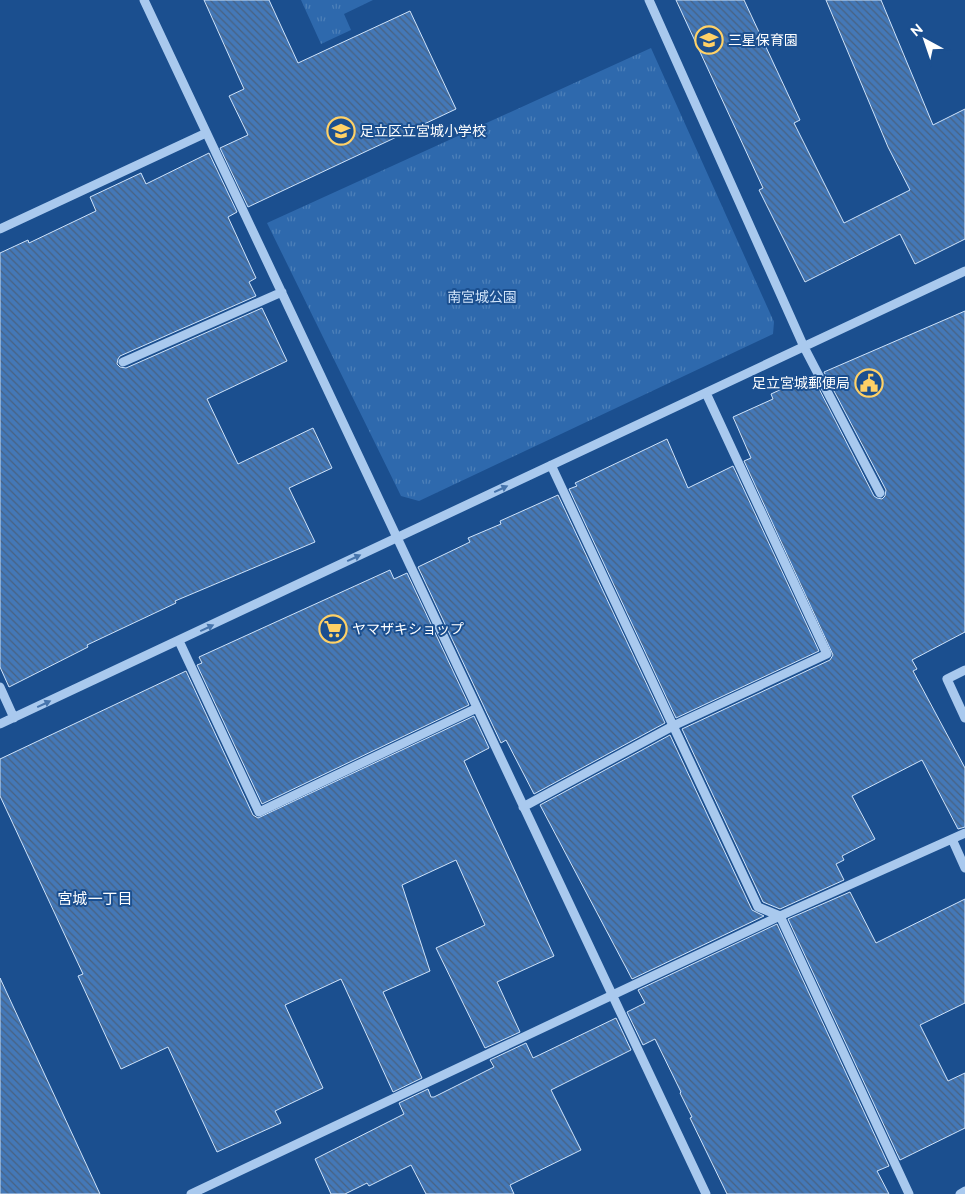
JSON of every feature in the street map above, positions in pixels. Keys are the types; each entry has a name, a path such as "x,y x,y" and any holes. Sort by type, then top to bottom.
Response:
{"street":[{"path":"144,0 706,1194"},
{"path":"649,0 804,347 880,493"},
{"path":"0,229 206,133"},
{"path":"0,724 965,271"},
{"path":"123,362 282,292"},
{"path":"523,808 672,726 827,654 706,393"},
{"path":"551,465 758,907 780,916 910,1194"},
{"path":"179,641 259,812 477,708"},
{"path":"965,670 947,679 965,718"},
{"path":"0,687 14,718"},
{"path":"191,1194 612,997 780,916 965,833"},
{"path":"952,839 965,868"},
{"path":"960,1194 965,1192"}],"green space":[{"path":"301,0 373,0 344,14 351,30 321,44"},
{"name":"南宮城公園","path":"651,48 774,322 773,334 419,501 401,496 267,223"}],"building":[{"path":"204,0 269,0 298,63 410,11 456,109 248,207 220,148 248,135 229,96 244,89"},
{"path":"676,0 744,0 800,120 794,123 844,223 910,190 888,147 826,0 881,0 933,125 965,109 965,239 915,264 900,234 805,282 759,190 763,188"},
{"path":"209,153 237,212 228,217 256,278 249,282 256,296 120,356 117,364 120,367 126,368 262,308 287,361 207,399 238,464 313,428 332,468 289,488 315,542 175,601 176,603 87,645 88,647 9,687 0,667 0,253 28,240 29,243 96,211 90,197 141,173 146,184"},
{"path":"965,311 965,632 912,660 917,669 913,671 965,768 965,827 958,829 922,760 852,796 875,839 842,856 844,860 836,864 844,880 780,909 763,902 682,729 830,660 833,655 744,461 751,458 733,417 773,399 771,394 799,381 800,383 813,377 874,496 882,499 885,496 886,490 824,372"},
{"path":"667,439 688,488 733,466 819,651 676,718 569,489 577,486 575,483"},
{"path":"558,495 665,723 534,794 506,740 501,743 418,567 470,542 468,538 501,524 500,521"},
{"path":"390,570 394,579 407,573 469,705 262,804 197,665 202,663 199,657"},
{"path":"186,671 253,815 258,818 474,716 489,748 464,761 554,956 497,982 520,1032 485,1048 436,948 485,925 456,860 402,885 430,971 383,992 422,1078 393,1092 341,979 285,1005 323,1088 275,1111 281,1123 217,1152 168,1047 121,1069 78,976 83,974 0,796 0,759"},
{"path":"670,735 752,910 764,916 632,979 540,805"},
{"path":"850,892 876,943 965,899 965,1003 920,1025 948,1081 965,1073 965,1128 900,1160 788,919"},
{"path":"777,924 889,1166 877,1171 889,1194 727,1194 690,1118 692,1117 681,1092 655,1039 643,1045 627,1012 645,1003 638,990"},
{"path":"0,978 100,1194 0,1194"},
{"path":"616,1018 631,1050 551,1090 581,1150 510,1185 514,1194 426,1194 411,1165 369,1186 367,1183 345,1194 331,1194 315,1159 404,1114 399,1103 428,1089 431,1097 434,1097 494,1067 490,1060 526,1043 533,1058"}],"place":[{"name":"三星保育園","path":"709,40"},
{"name":"足立区立宮城小学校","path":"341,131"},
{"name":"足立宮城郵便局","path":"869,383"},
{"name":"ヤマザキショップ","path":"333,629"}],"district":[{"name":"宮城一丁目","path":"95,899"}]}
